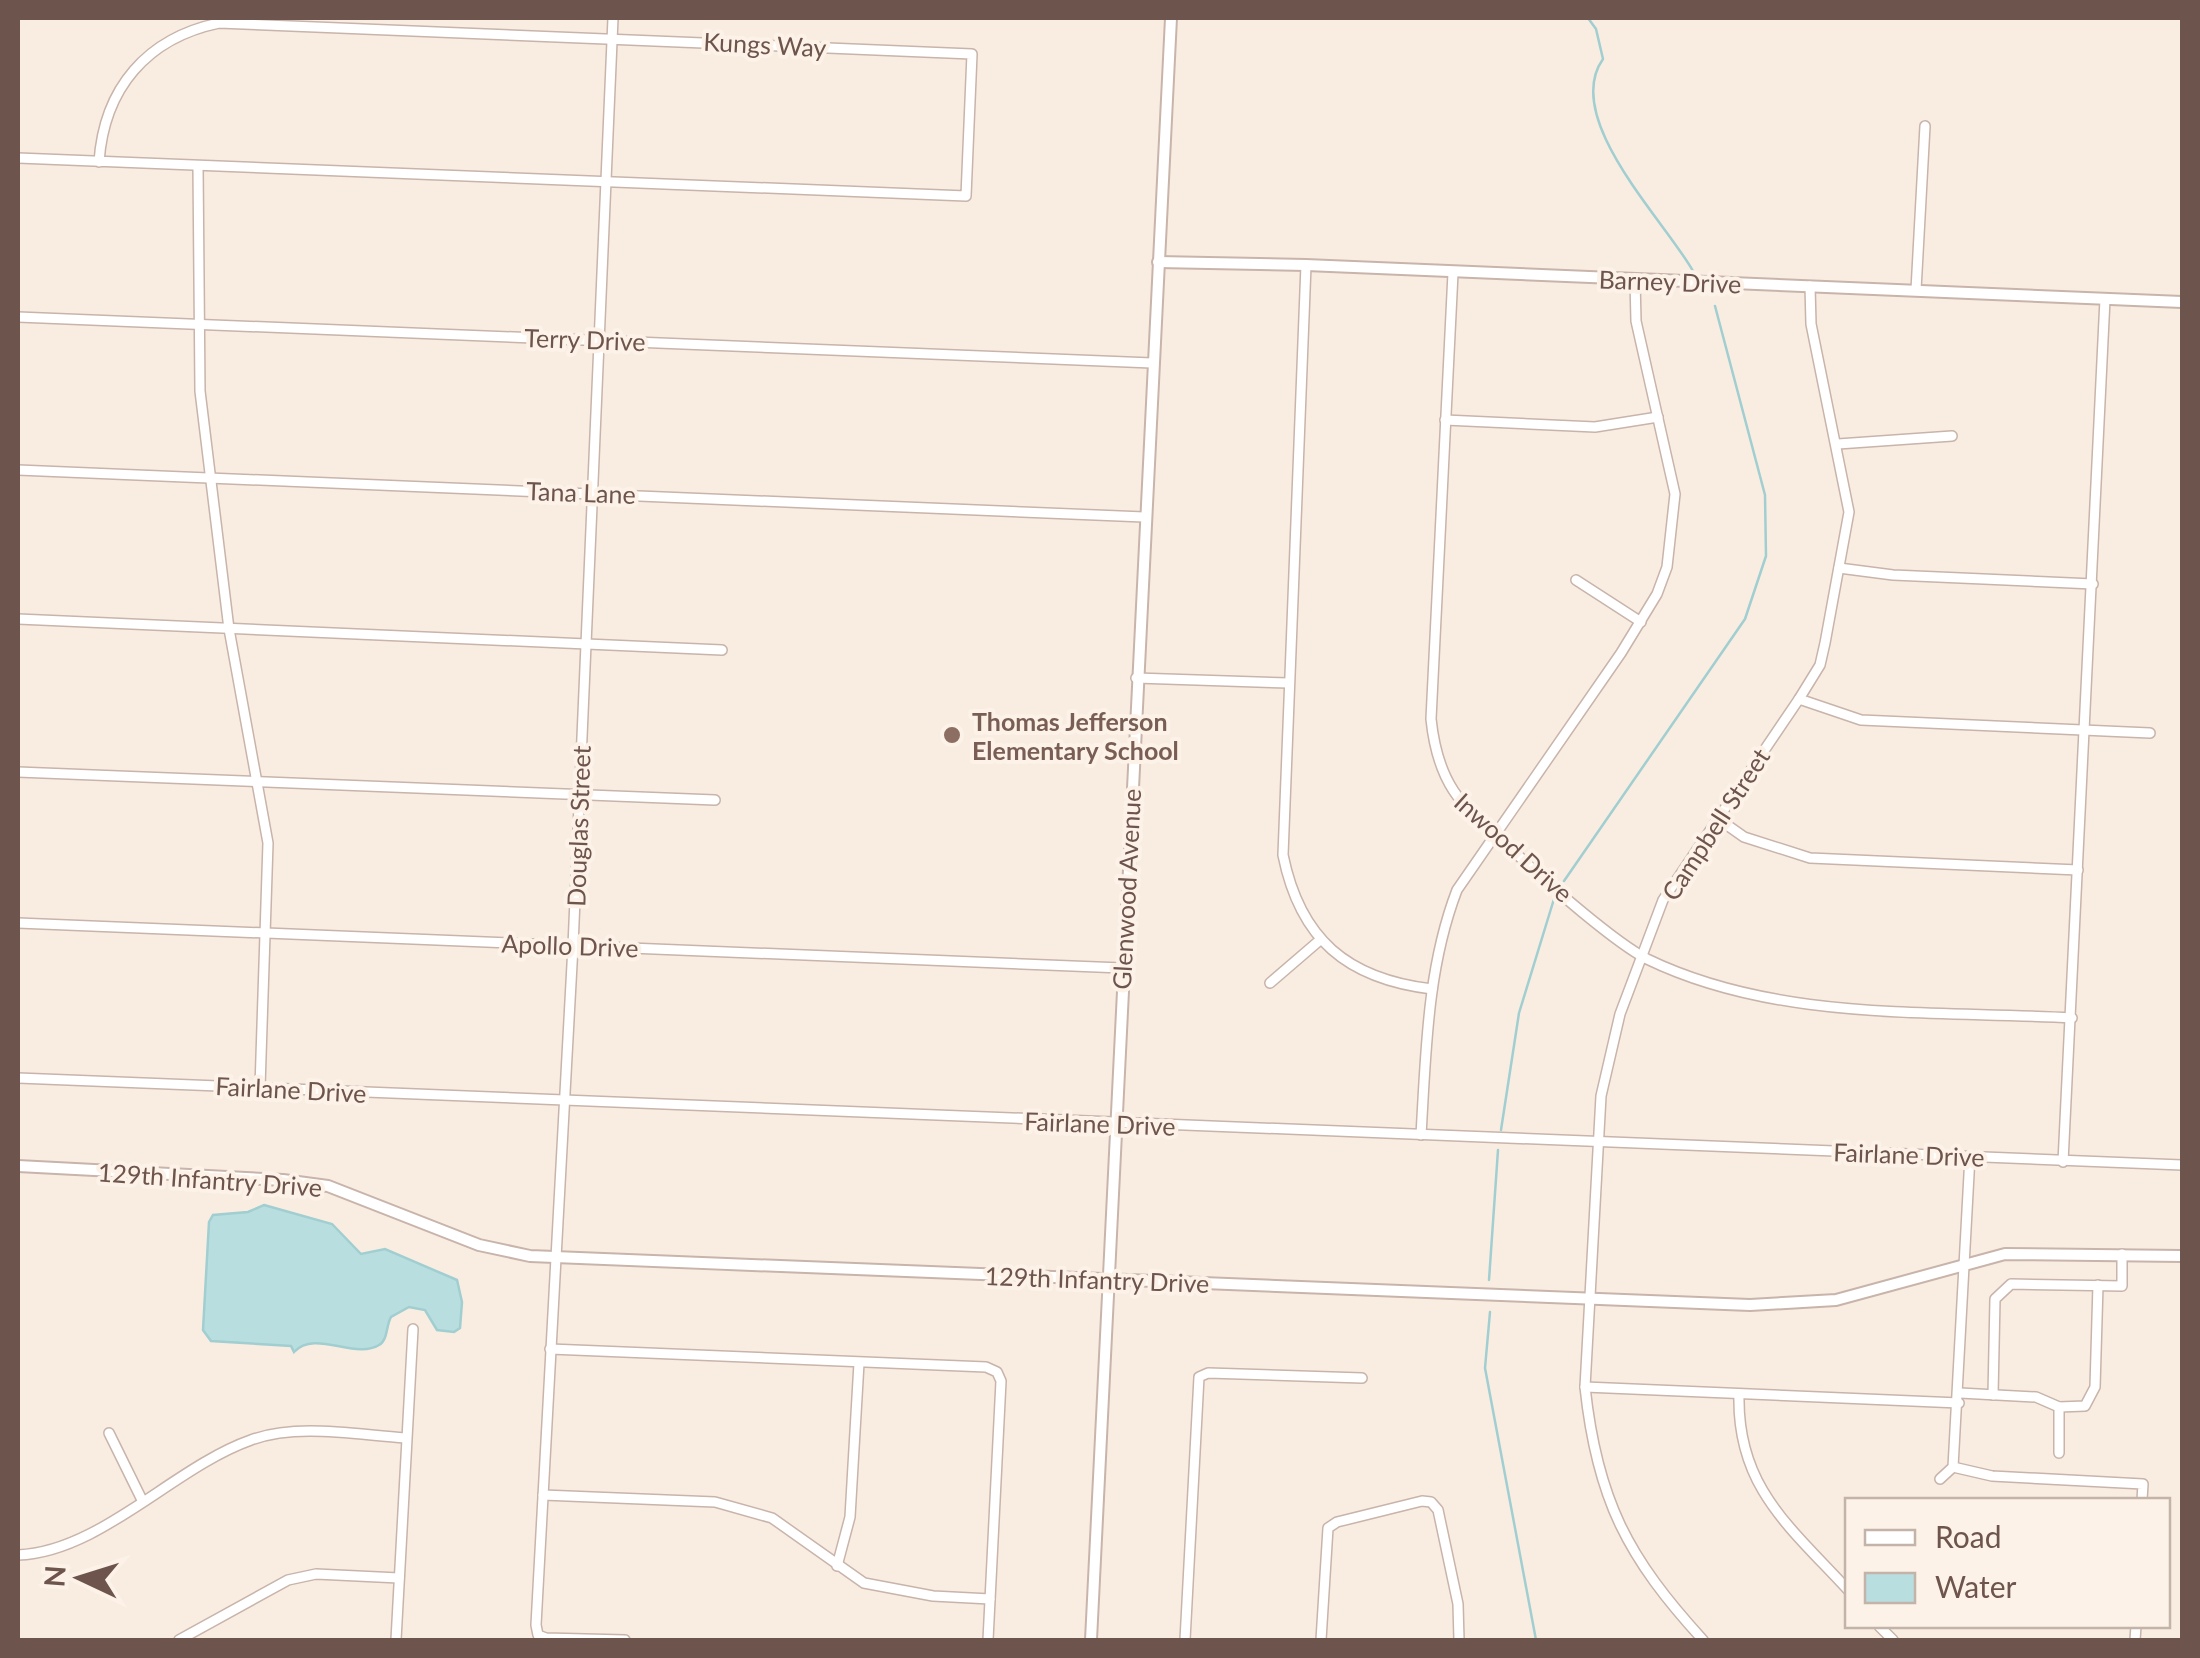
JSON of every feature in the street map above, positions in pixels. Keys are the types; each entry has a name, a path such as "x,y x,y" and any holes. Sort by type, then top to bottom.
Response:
{"street":[{"name":"Douglas Street","path":"613,18 573,946 562,1101 538,1635 625,1640"},
{"name":"Glenwood Avenue","path":"1090,1640 1171,18"},
{"name":"Kungs Way","path":"99,162 106,119 116,93 135,66 187,30 220,24 972,54 966,196 607,182"},
{"path":"1916,290 1924,126"},
{"path":"18,158 607,182"},
{"path":"198,166 197,325 211,478 229,629 268,843 260,1087"},
{"name":"Barney Drive","path":"1158,262 1306,264 2182,302"},
{"path":"1306,264 1283,855 1289,886 1320,940 1372,976 1432,988"},
{"name":"Inwood Drive","path":"1453,272 1430,718 1441,775 1454,795 1493,833 1642,957 1716,986 1769,1001 2072,1018"},
{"path":"1422,1135 1432,988 1441,932 1457,890 1641,622 1657,594 1674,531 1675,494 1636,321 1635,280"},
{"name":"Campbell Street","path":"1703,1640 1655,1588 1616,1523 1585,1387 1599,1142 1610,1054 1664,900 1820,665 1849,512 1811,324 1810,286"},
{"path":"2063,1162 2104,299"},
{"name":"Terry Drive","path":"18,316 1152,363"},
{"path":"1445,420 1595,427 1658,417"},
{"path":"1838,444 1952,436"},
{"name":"Tana Lane","path":"18,470 1144,517"},
{"path":"1840,568 1893,576 2093,584"},
{"path":"1576,580 1641,622"},
{"path":"18,620 722,650"},
{"path":"1136,678 1289,683"},
{"path":"1799,699 1861,720 2150,732"},
{"path":"18,772 714,800"},
{"path":"1717,818 1744,837 1810,858 2078,870"},
{"name":"Apollo Drive","path":"18,923 1122,968"},
{"path":"1270,983 1320,940"},
{"name":"Fairlane Drive","path":"18,1078 2182,1165"},
{"path":"1940,1479 1954,1467 1970,1156"},
{"name":"129th Infantry Drive","path":"18,1166 283,1180 328,1186 479,1246 556,1256 1109,1280 1750,1306 1836,1300 1966,1264 2034,1252 2182,1256"},
{"path":"1992,1395 1995,1298 2011,1284 2122,1286 2122,1254"},
{"path":"1585,1387 1740,1395 1992,1395 2036,1397 2059,1407 2085,1406 2096,1386 2098,1285"},
{"path":"396,1640 413,1329"},
{"path":"550,1349 986,1366 998,1372 1001,1381 988,1640"},
{"path":"837,1566 850,1517 859,1363"},
{"path":"1184,1640 1198,1377 1208,1373 1362,1378"},
{"path":"1740,1395 1738,1426 1754,1482 1845,1587"},
{"path":"2058,1454 2059,1407"},
{"path":"18,1555 67,1546 252,1440 292,1432 405,1438"},
{"path":"109,1433 142,1500"},
{"path":"1954,1467 1992,1476 2143,1484 2142,1498"},
{"path":"542,1495 715,1502 772,1518 864,1584 892,1591 990,1599"},
{"path":"1321,1640 1328,1528 1337,1522 1431,1502 1438,1510 1458,1604 1459,1640"},
{"path":"179,1640 288,1580 316,1574 399,1578"}],"water":[{"path":"264,1205 332,1224 361,1254 385,1249 457,1280 462,1302 460,1328 454,1332 437,1330 425,1310 409,1307 391,1317 382,1343 369,1349 313,1343 294,1352 291,1346 211,1341 203,1330 209,1222 213,1215 248,1212"}],"waterway":[{"path":"1588,18 1596,29 1603,59 1594,83 1595,110 1606,139 1641,198 1693,271"},
{"path":"1564,881 1745,619 1766,556 1765,495 1715,306"},
{"path":"1501,1130 1519,1013 1554,899"},
{"path":"1489,1280 1498,1150"},
{"path":"1490,1312 1485,1368 1536,1640"}],"place":[{"name":"Thomas Jefferson Elementary School","path":"952,735"}]}
